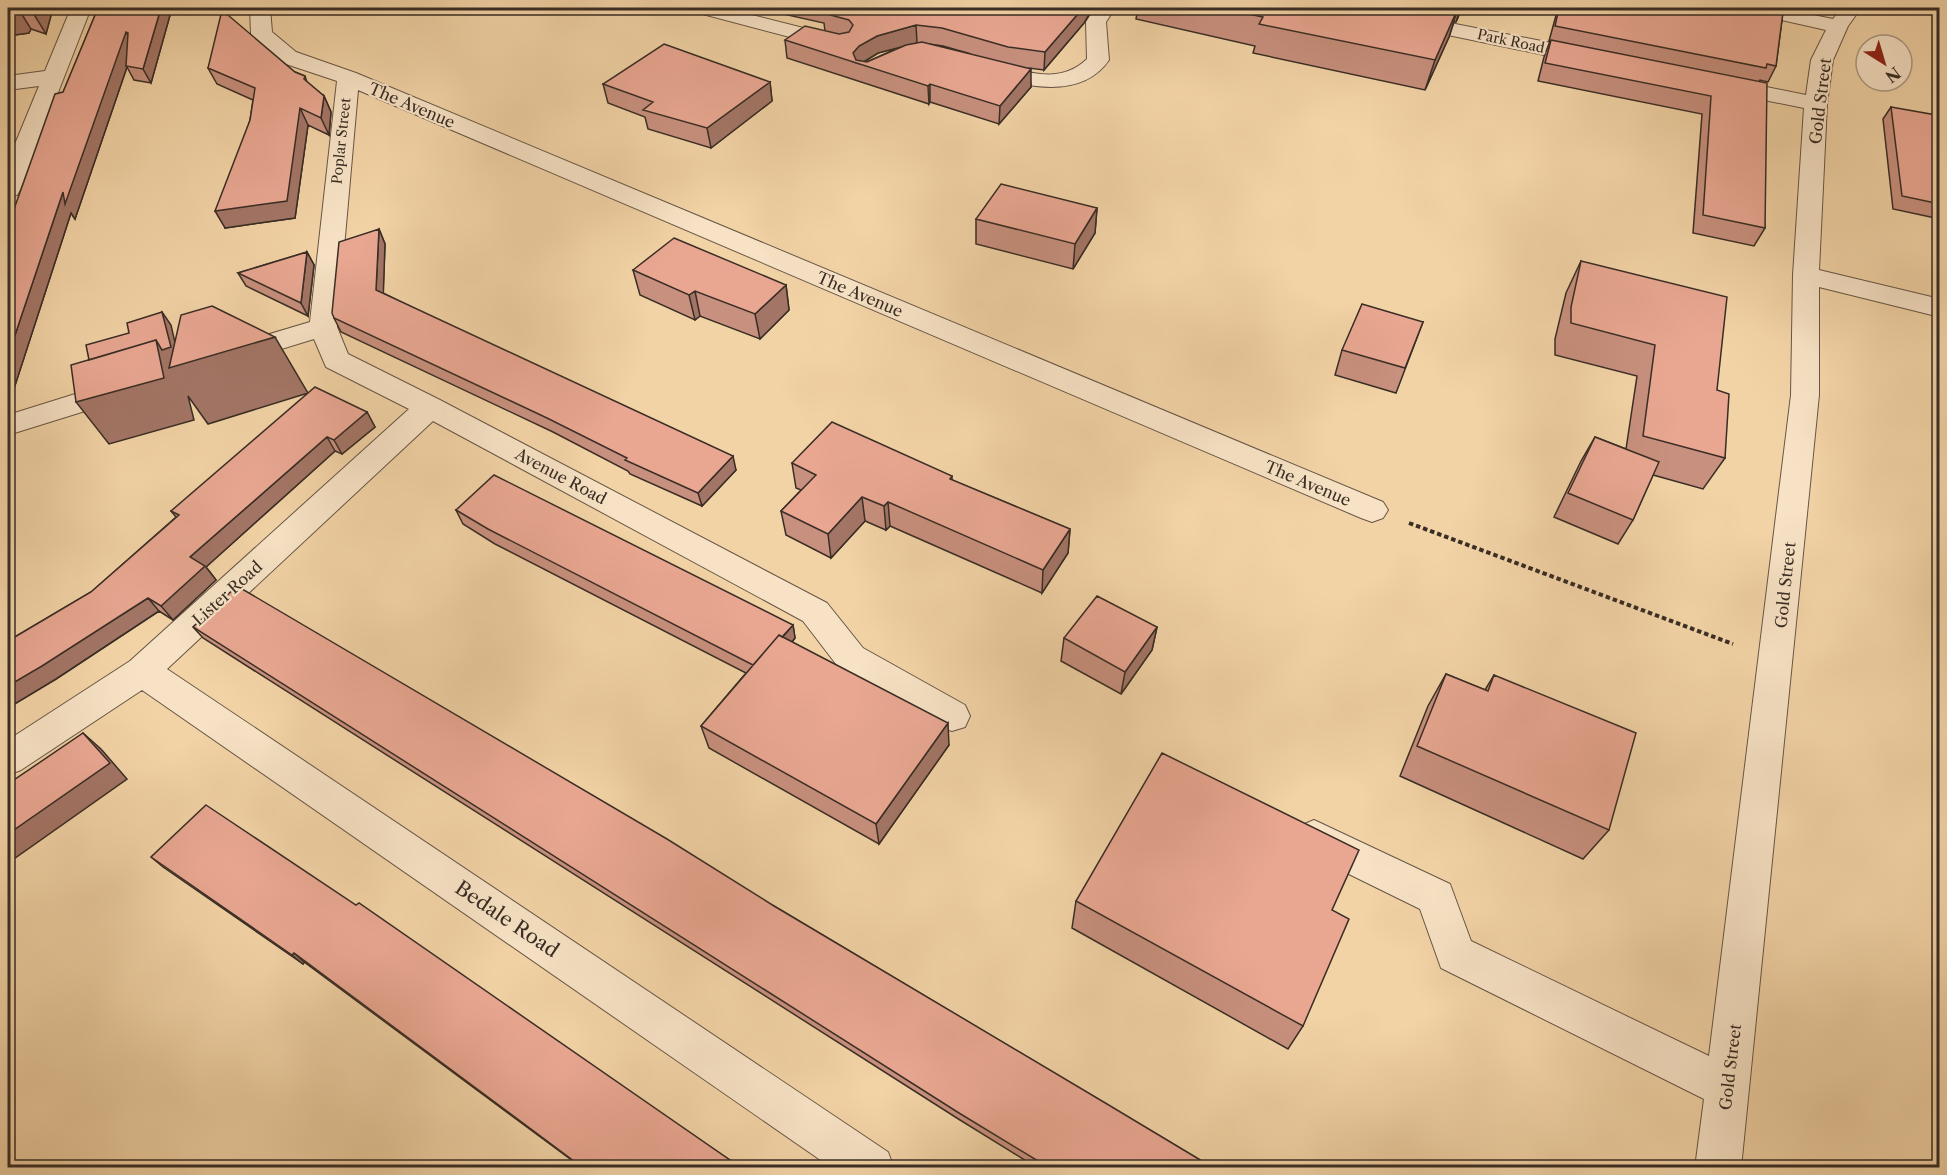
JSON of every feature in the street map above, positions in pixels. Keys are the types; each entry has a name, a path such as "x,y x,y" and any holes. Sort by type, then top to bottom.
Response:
{"street":[{"path":"8,190 81,8"},
{"name":"Poplar Street","path":"260,8 262,34 288,57 348,78 323,327"},
{"path":"702,8 841,44"},
{"path":"965,62 1019,77 1056,80 1083,74 1098,60 1096,22 1105,8"},
{"name":"Park Road","path":"1347,8 1617,63"},
{"path":"1752,8 1838,26"},
{"name":"Gold Street","path":"1718,1167 1805,395 1806,275 1816,104 1822,60 1838,26 1851,8"},
{"path":"8,83 53,77"},
{"name":"The Avenue","path":"348,78 1372,510"},
{"path":"1699,80 1816,104"},
{"path":"1806,275 1940,308"},
{"path":"210,362 323,327"},
{"name":"Avenue Road","path":"323,327 336,360 430,407 815,612 851,658 952,716"},
{"path":"8,425 143,383"},
{"name":"Lister Road","path":"8,759 142,671 430,407"},
{"name":"Bedale Road","path":"142,671 872,1167"},
{"path":"1278,820 1436,897 1455,954 1728,1088"}],"path":[{"path":"1372,510 1776,660"}],"building":[{"path":"98,8 161,8 143,69 126,66 128,33 126,32 65,204 63,192 8,356 8,226 55,94 63,92"},
{"path":"832,8 1083,8 1045,52 1008,47 942,28 916,25 877,36 859,46 853,53 856,60 867,62 906,45 922,42 1031,69 1000,106 930,84 928,86 785,40 805,26 839,34 849,32 853,25 849,20 823,13"},
{"path":"1219,8 1458,8 1435,60 1259,24 1263,17"},
{"path":"1559,8 1786,8 1783,12 1776,66 1767,64 1766,68 1555,26"},
{"path":"222,10 295,72 305,76 304,79 324,96 321,118 300,108 287,201 215,211 250,120 255,88 208,68"},
{"path":"1551,40 1767,83 1765,228 1703,215 1711,96 1545,63"},
{"path":"664,44 770,82 707,128 643,110 653,102 603,84"},
{"path":"1891,107 1936,115 1940,139 1940,204 1902,196"},
{"path":"1001,184 1097,208 1075,244 976,219"},
{"path":"379,229 376,290 733,456 698,493 625,460 627,458 547,418 334,318 332,313 339,242"},
{"path":"674,238 786,285 755,314 695,291 689,295 633,270"},
{"path":"307,252 301,303 238,273"},
{"path":"1581,261 1727,297 1717,390 1729,394 1725,458 1643,436 1655,345 1571,323 1571,307"},
{"path":"1362,304 1423,322 1405,368 1342,350"},
{"path":"212,306 275,337 169,368 181,315"},
{"path":"162,312 171,347 162,350 156,340 89,360 86,345 129,333 127,323"},
{"path":"156,340 164,378 76,402 71,365"},
{"path":"315,387 367,412 334,440 327,437 190,557 205,566 161,606 148,598 8,686 8,641 91,592 179,515 171,511"},
{"path":"832,422 952,476 950,479 1070,529 1043,570 888,502 884,506 862,497 828,534 781,511 816,475 792,463"},
{"path":"1595,437 1659,462 1633,520 1568,493"},
{"path":"494,475 793,625 782,637 779,635 753,665 488,529 456,510"},
{"path":"237,586 667,839 774,906 1212,1167 1048,1167 959,1113 193,627"},
{"path":"1097,596 1157,627 1125,672 1064,638"},
{"path":"779,635 948,723 876,824 701,726"},
{"path":"1446,674 1488,691 1494,675 1636,733 1609,830 1417,746"},
{"path":"83,733 110,763 8,834 8,784"},
{"path":"1162,753 1359,850 1332,910 1349,919 1303,1026 1076,901"},
{"path":"206,805 356,905 359,903 740,1167 582,1167 294,953 292,955 151,857"}]}
